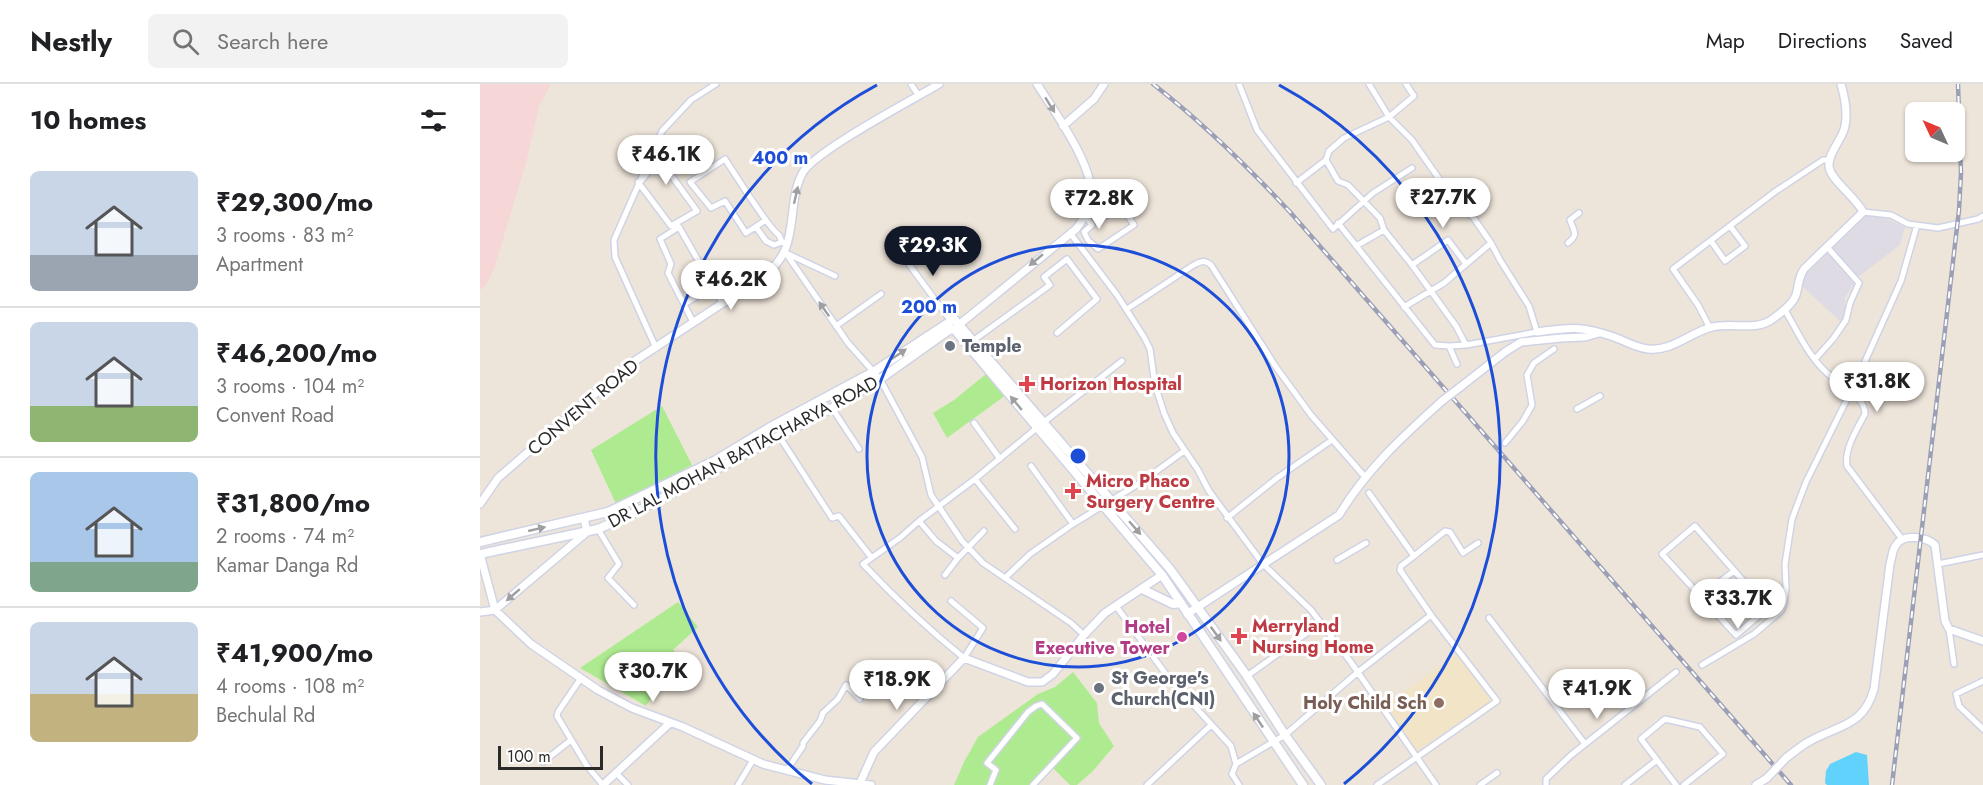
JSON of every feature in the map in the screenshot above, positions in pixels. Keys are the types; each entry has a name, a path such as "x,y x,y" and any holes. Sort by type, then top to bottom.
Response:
{"main road":[{"path":"950,320 954,319 957,326 1041,425 1112,501 1170,569 1247,675 1285,735 1321,785"},
{"name":"DR LAL MOHAN BATTACHARYA ROAD","path":"480,542 608,512 716,460 774,425 873,372 950,320"},
{"path":"957,326 974,340 1103,506 1162,575 1303,785"},
{"name":"DR LAL MOHAN BATTACHARYA ROAD","path":"480,554 587,532 634,513 832,408 880,380 957,326"},
{"path":"1142,589 1173,604 1181,603"}],"street":[{"path":"656,348 615,257 614,240 662,131 691,100 716,84"},
{"path":"910,84 918,96"},
{"name":"CONVENT ROAD","path":"480,504 498,478 627,366 770,272 791,231 795,199 802,172 821,154 939,84"},
{"path":"957,326 1076,229 1089,206 1091,198 1089,184 1080,152 1037,84"},
{"path":"1064,126 1094,99 1104,84"},
{"path":"1239,84 1257,130 1333,229 1388,182 1412,168"},
{"path":"1369,84 1389,117 1412,140 1458,206 1473,217 1491,243 1529,306 1537,332"},
{"path":"1296,183 1326,160 1329,152 1344,138 1389,117 1414,96 1406,84"},
{"path":"1840,84 1846,104 1845,128 1829,166 1863,212 1891,215 1908,224 1938,228 1981,218 1983,226"},
{"path":"639,183 671,226 697,211 653,150"},
{"path":"639,183 659,158"},
{"path":"766,220 746,232 725,201 711,208 690,182 725,159 766,220 773,232 779,235 836,326 880,380 922,457 931,495 968,548 982,564 1071,622 1084,635"},
{"path":"1326,160 1338,181 1348,185 1380,218 1384,230 1431,291 1466,345"},
{"path":"1710,328 1698,305 1673,269 1776,190 1823,160 1830,160"},
{"path":"1089,206 1100,219"},
{"path":"1119,206 1124,209 1134,225 1098,249 1084,232 1100,219 1119,206"},
{"path":"1338,223 1435,345 1466,345 1573,327 1600,332 1638,347 1654,350 1710,328 1731,325 1764,325 1785,310 1795,298 1800,275 1863,212"},
{"path":"1568,243 1575,237 1570,220 1579,213"},
{"path":"1085,216 1092,225"},
{"path":"1702,665 1754,634 1784,604 1785,564 1792,519 1806,482 1901,281 1917,225"},
{"path":"1711,241 1725,261 1745,246 1730,226"},
{"path":"693,322 669,273 671,264 660,239 679,227 722,302"},
{"path":"756,227 766,241 784,246 835,276"},
{"path":"1356,246 1384,230"},
{"path":"1070,233 1127,309 1150,349 1155,385 1164,413 1173,433 1209,491 1263,564 1311,610 1358,672 1436,785"},
{"path":"1412,265 1448,240 1466,264"},
{"path":"1404,307 1444,283 1491,243"},
{"path":"1816,358 1846,320 1850,303 1859,283 1827,247"},
{"path":"897,248 950,320"},
{"path":"974,340 1050,285 1044,277 1067,259 1097,299 1057,333"},
{"path":"1127,309 1192,266 1201,261 1208,262 1276,367 1311,415 1365,477"},
{"path":"684,304 713,287"},
{"path":"836,326 881,294"},
{"path":"1785,310 1825,371 1862,404 1865,410 1853,438 1846,462 1847,466 1902,539"},
{"path":"1187,614 1339,515 1365,477 1394,444 1442,401 1505,352 1521,342 1585,337 1600,332"},
{"path":"1449,346 1457,364"},
{"path":"1505,443 1523,421 1532,405 1527,375 1534,363 1554,349"},
{"path":"1122,361 975,479 863,564 931,631 963,658 1028,682 1042,682 1053,674 1105,613 1162,575"},
{"path":"1577,409 1600,396"},
{"path":"832,408 859,449"},
{"path":"974,423 1000,459"},
{"path":"779,436 832,518 839,516 871,558"},
{"path":"1227,518 1277,478 1332,440"},
{"path":"1005,578 1030,554 1184,451"},
{"path":"1031,466 1073,524"},
{"path":"975,479 1015,529"},
{"path":"1370,493 1414,556"},
{"path":"480,612 495,610 587,532 584,518"},
{"path":"919,521 936,541 958,558"},
{"path":"1768,608 1736,635 1662,554 1695,526 1768,608 1774,616"},
{"path":"598,529 619,564 608,578 634,605"},
{"path":"945,574 984,531"},
{"path":"1377,785 1497,701 1431,615 1400,570 1401,566 1445,531 1450,532 1463,553 1478,543"},
{"path":"1756,785 1809,741 1841,728 1862,714 1871,703 1875,689 1890,564 1896,545 1902,539 1920,538 1932,542 1937,549 1945,621 1949,629 1954,664"},
{"path":"1337,560 1366,543"},
{"path":"480,554 495,610 531,644 598,690 632,708 763,764 825,783 872,785"},
{"path":"1938,564 1983,555"},
{"path":"1700,597 1734,571"},
{"path":"860,783 874,752 963,658 982,628 951,601"},
{"path":"1116,606 1168,677 1210,726 1231,746 1236,764 1232,774 1239,785"},
{"path":"1236,764 1285,735 1358,672 1431,615"},
{"path":"1489,618 1585,744"},
{"path":"1247,675 1321,623"},
{"path":"1949,629 1983,641"},
{"path":"1546,785 1546,778 1585,744 1676,672"},
{"path":"581,678 557,716 587,766 603,785 670,723"},
{"path":"1983,681 1956,694 1959,706 1983,729"},
{"path":"787,770 803,746 802,743 823,713 838,699 846,685 860,699"},
{"path":"990,785 996,770 987,763 1028,712 1042,704 1077,738 1033,785"},
{"path":"1676,785 1641,739 1665,719 1700,727 1724,754 1684,785"},
{"path":"1147,785 1210,726"},
{"path":"543,762 571,740"},
{"path":"738,785 753,760"},
{"path":"1625,785 1657,760"},
{"path":"616,773 628,785"},
{"path":"1480,785 1497,773"}],"shaded area":[{"path":"480,84 551,84 539,106 526,163 494,269 486,285 480,290"},
{"path":"1864,215 1887,219 1905,227 1900,245 1857,278 1845,298 1845,319 1842,323 1800,284 1802,278"},
{"name":"Holy Child Sch","path":"1456,654 1492,701 1417,751 1386,705"}],"green space":[{"path":"986,374 1006,395 947,438 933,413 954,400"},
{"path":"662,406 692,465 617,506 591,450"},
{"path":"678,602 698,627 673,650 685,661 657,689 646,706 580,668"},
{"path":"1073,672 1097,703 1099,723 1114,746 1093,771 1077,785 1070,785 1052,767 1038,785 954,785 978,737 1038,694 1055,687"}],"water":[{"path":"1856,752 1867,755 1869,785 1827,785 1825,783 1826,771 1830,764"}],"railway":[{"path":"1153,84 1224,145 1290,212 1791,785"},
{"path":"1892,785 1959,210 1961,173 1958,84"}],"place":[{"name":"Temple","path":"950,346"},
{"name":"Horizon Hospital","path":"1027,384"},
{"name":"Micro Phaco Surgery Centre","path":"1073,491"},
{"name":"Merryland Nursing Home","path":"1239,636"},
{"name":"Hotel Executive Tower","path":"1182,637"},
{"name":"St George's Church(CNI)","path":"1099,688"},
{"name":"Holy Child Sch","path":"1439,703"}]}
